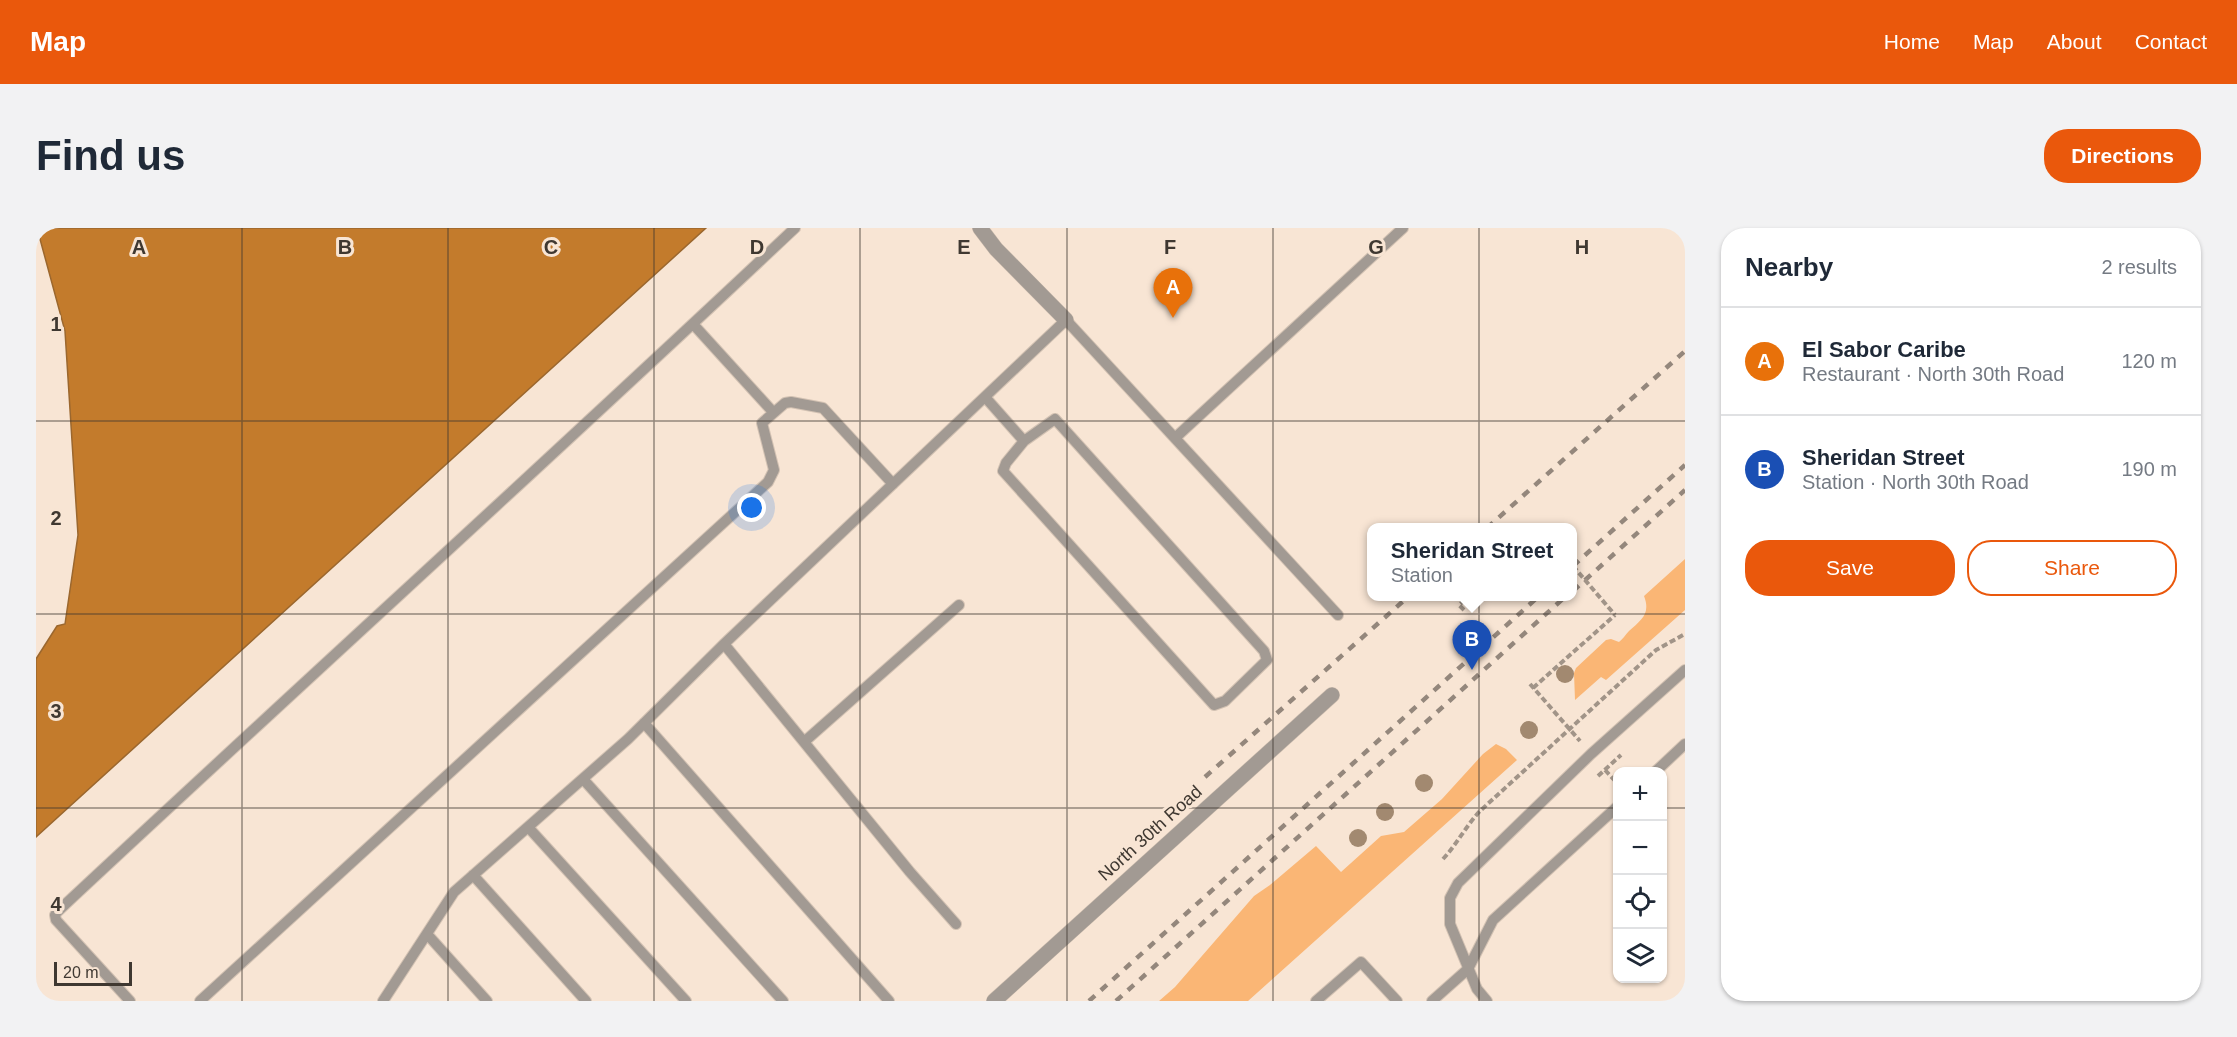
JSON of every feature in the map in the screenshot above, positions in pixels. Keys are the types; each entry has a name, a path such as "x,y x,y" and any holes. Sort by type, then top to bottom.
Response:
{"street":[{"path":"980,228 996,249 1066,320"},
{"name":"North 30th Road","path":"994,1001 1332,694"}],"lane":[{"path":"130,1001 56,920 57,912 795,228"},
{"path":"1175,438 1403,228"},
{"path":"382,1001 454,892 644,723 724,644 1066,320 1338,615"},
{"path":"693,324 773,412"},
{"path":"984,397 1024,441"},
{"path":"200,1001 768,482 774,470 762,423 781,404 790,402 823,408 893,484"},
{"path":"1055,419 1264,651 1267,660 1225,701 1214,705 1003,471 1006,463 1024,441 1055,419"},
{"path":"804,742 959,605"},
{"path":"724,644 956,924"},
{"path":"1487,1001 1477,989 1450,924 1450,898 1458,883 1592,754 1685,670"},
{"path":"644,723 889,1001"},
{"path":"1659,767 1685,744"},
{"path":"583,779 783,1001"},
{"path":"1432,1001 1468,969 1493,920 1613,810"},
{"path":"528,827 686,1001"},
{"path":"473,875 586,1001"},
{"path":"427,934 488,1001"},
{"path":"1316,1001 1361,962 1396,1001"}],"path":[{"path":"1577,572 1615,615 1531,686 1580,741"},
{"path":"1464,601 1460,605 1464,610"},
{"path":"1443,859 1480,811 1656,650 1685,634"},
{"path":"1601,765 1613,779"}],"shaded area":[{"path":"37,228 706,228 36,837 36,659 57,626 65,624 78,535 65,331"},
{"path":"1685,559 1685,610 1606,680 1601,677 1575,700 1574,673 1576,668 1606,640 1619,642 1622,640 1644,616 1646,602 1644,596"},
{"path":"1496,744 1506,749 1517,760 1248,1001 1159,1001 1175,987 1254,896 1316,846 1341,872 1381,836 1404,832 1442,799 1483,754"}],"railway":[{"path":"1493,523 1685,351"},
{"path":"1577,562 1685,465"},
{"path":"1577,587 1685,490"},
{"path":"1205,777 1403,601"},
{"path":"1089,1001 1533,601"},
{"path":"1116,1001 1560,601"}],"place":[{"name":"El Sabor Caribe","path":"1173,318"},
{"name":"Sheridan Street","path":"1472,670"}]}
